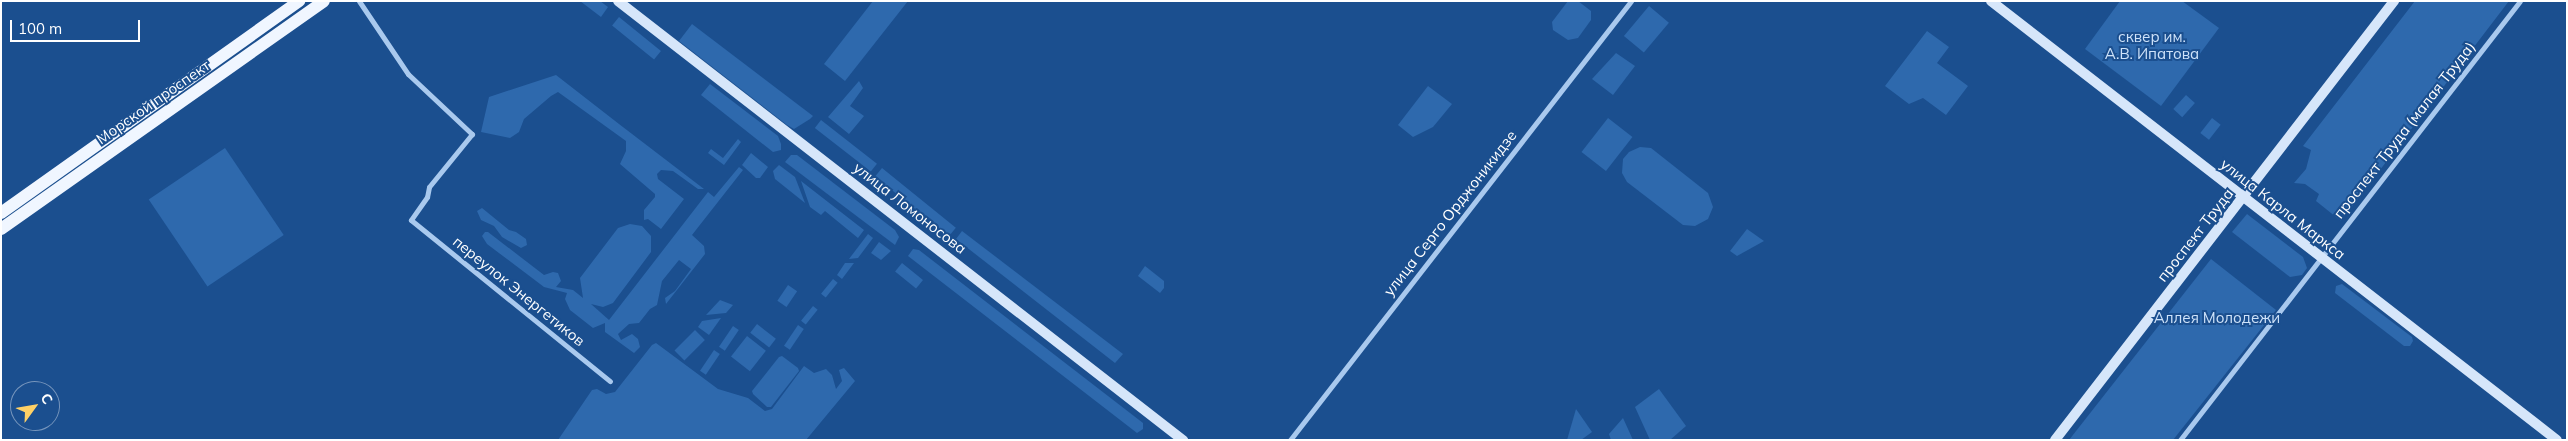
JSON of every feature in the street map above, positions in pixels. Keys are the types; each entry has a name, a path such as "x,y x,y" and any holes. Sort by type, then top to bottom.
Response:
{"main road":[{"name":"Морской проспект","path":"1,229 24,213 84,162 299,1"},
{"name":"Морской проспект","path":"1,213 84,162 324,1"},
{"path":"16,203 24,213"}],"street":[{"name":"переулок Энергетиков","path":"359,1 408,74 472,134 429,187 427,197 411,220 610,382"},
{"name":"улица Ломоносова","path":"618,1 1183,440"},
{"name":"улица Серго Орджоникидзе","path":"1290,440 1631,1"},
{"name":"улица Карла Маркса","path":"1991,1 2558,440"},
{"name":"проспект Труда","path":"2055,440 2394,1"},
{"name":"проспект Труда (малая Труда)","path":"2180,440 2520,1"}],"green space":[{"path":"580,1 600,1 608,7 601,17"},
{"path":"873,1 908,1 845,81 824,64"},
{"path":"1568,1 1578,1 1591,11 1591,20 1578,38 1568,40 1553,30 1552,22"},
{"name":"сквер им. А.В. Ипатова","path":"2120,1 2182,1 2219,28 2161,106 2085,49"},
{"path":"2415,1 2509,1 2341,221 2316,201 2319,194 2305,184 2294,183 2306,169 2311,150 2303,146"},
{"path":"1649,6 1669,23 1644,53 1624,36"},
{"path":"619,17 661,51 654,60 612,26"},
{"path":"692,24 813,116 794,129 787,125 679,41"},
{"path":"1927,31 1949,47 1937,63 1968,86 1946,115 1923,98 1909,104 1885,86"},
{"path":"1616,53 1635,66 1613,95 1592,79"},
{"path":"556,75 704,189 698,189 673,171 661,170 657,174 658,179 684,199 661,229 648,219 644,220 644,210 655,197 655,194 620,164 626,151 626,141 558,92 524,119 519,132 510,138 481,132 489,97"},
{"path":"859,81 863,88 850,106 864,116 849,134 828,117"},
{"path":"710,84 778,136 781,150 773,152 701,95"},
{"path":"1428,86 1452,104 1433,127 1413,137 1398,125"},
{"path":"2186,95 2195,103 2182,117 2173,109"},
{"path":"1608,118 1632,137 1606,171 1582,152"},
{"path":"2212,118 2221,125 2209,140 2200,133"},
{"path":"821,120 877,164 871,172 815,128"},
{"path":"738,139 741,142 724,165 708,153 711,149 723,158"},
{"path":"1640,147 1651,148 1708,193 1713,207 1708,219 1695,226 1683,225 1627,182 1622,173 1623,159 1629,152"},
{"path":"225,148 284,235 207,286 149,199"},
{"path":"751,153 768,167 760,178 756,178 742,165"},
{"path":"791,155 797,155 895,230 899,237 895,245 785,162"},
{"path":"779,165 795,177 805,203 775,179 773,171"},
{"path":"739,167 743,170 692,235 704,246 705,254 666,304 665,298 675,291 691,269 679,260 662,281 657,305 650,309 639,323 629,324 618,334 621,340 632,334 638,339 640,347 634,353 605,332 605,323 593,328 570,310 565,299 567,293 544,287 487,244 482,236 485,232 488,232 544,275 553,272 558,273 561,281 556,287 573,290 583,298 580,278 618,228 630,224 642,226 651,236 651,252 613,303 603,307 591,304 609,320 708,192 714,197"},
{"path":"882,168 956,228 949,236 875,177"},
{"path":"801,181 864,230 858,238 825,211 821,215 810,207"},
{"path":"482,208 509,230 516,232 526,239 527,245 521,248 502,237 494,226 481,220 477,211"},
{"path":"2247,214 2303,257 2307,268 2302,275 2290,277 2232,232"},
{"path":"1747,229 1764,241 1737,256 1730,251"},
{"path":"962,231 1123,354 1115,363 956,239"},
{"path":"868,234 873,238 858,258 849,259"},
{"path":"879,242 891,251 881,260 871,253"},
{"path":"913,249 919,250 1143,423 1143,429 1137,433 908,256"},
{"name":"Аллея Молодежи","path":"2211,259 2276,310 2173,440 2069,440"},
{"path":"845,263 854,263 842,279 837,275"},
{"path":"902,263 923,280 916,289 895,272"},
{"path":"1145,266 1164,281 1164,288 1160,293 1138,276"},
{"path":"833,279 838,283 826,298 821,294"},
{"path":"2342,284 2412,337 2413,341 2410,346 2404,346 2335,293 2336,286"},
{"path":"788,285 797,291 786,307 777,301"},
{"path":"720,300 733,305 726,313 706,315"},
{"path":"813,306 818,310 806,325 801,321"},
{"path":"721,318 709,335 698,327 702,321"},
{"path":"757,324 776,339 769,347 750,333"},
{"path":"798,325 804,329 790,350 784,346"},
{"path":"733,326 739,330 725,351 719,347"},
{"path":"695,330 705,340 684,360 674,351"},
{"path":"747,336 766,351 750,371 731,356"},
{"path":"656,343 718,389 748,398 765,411 772,409 804,366 814,373 826,369 832,375 836,389 842,381 839,370 844,368 855,381 806,440 558,440 592,390 597,389 606,394 615,392 652,345"},
{"path":"714,350 720,354 706,375 700,371"},
{"path":"782,356 798,368 799,371 771,407 767,407 752,391 779,357"},
{"path":"1659,389 1686,426 1670,440 1650,440 1635,407"},
{"path":"1576,409 1592,432 1581,440 1567,440"},
{"path":"1623,418 1633,440 1611,440 1609,434"}]}
